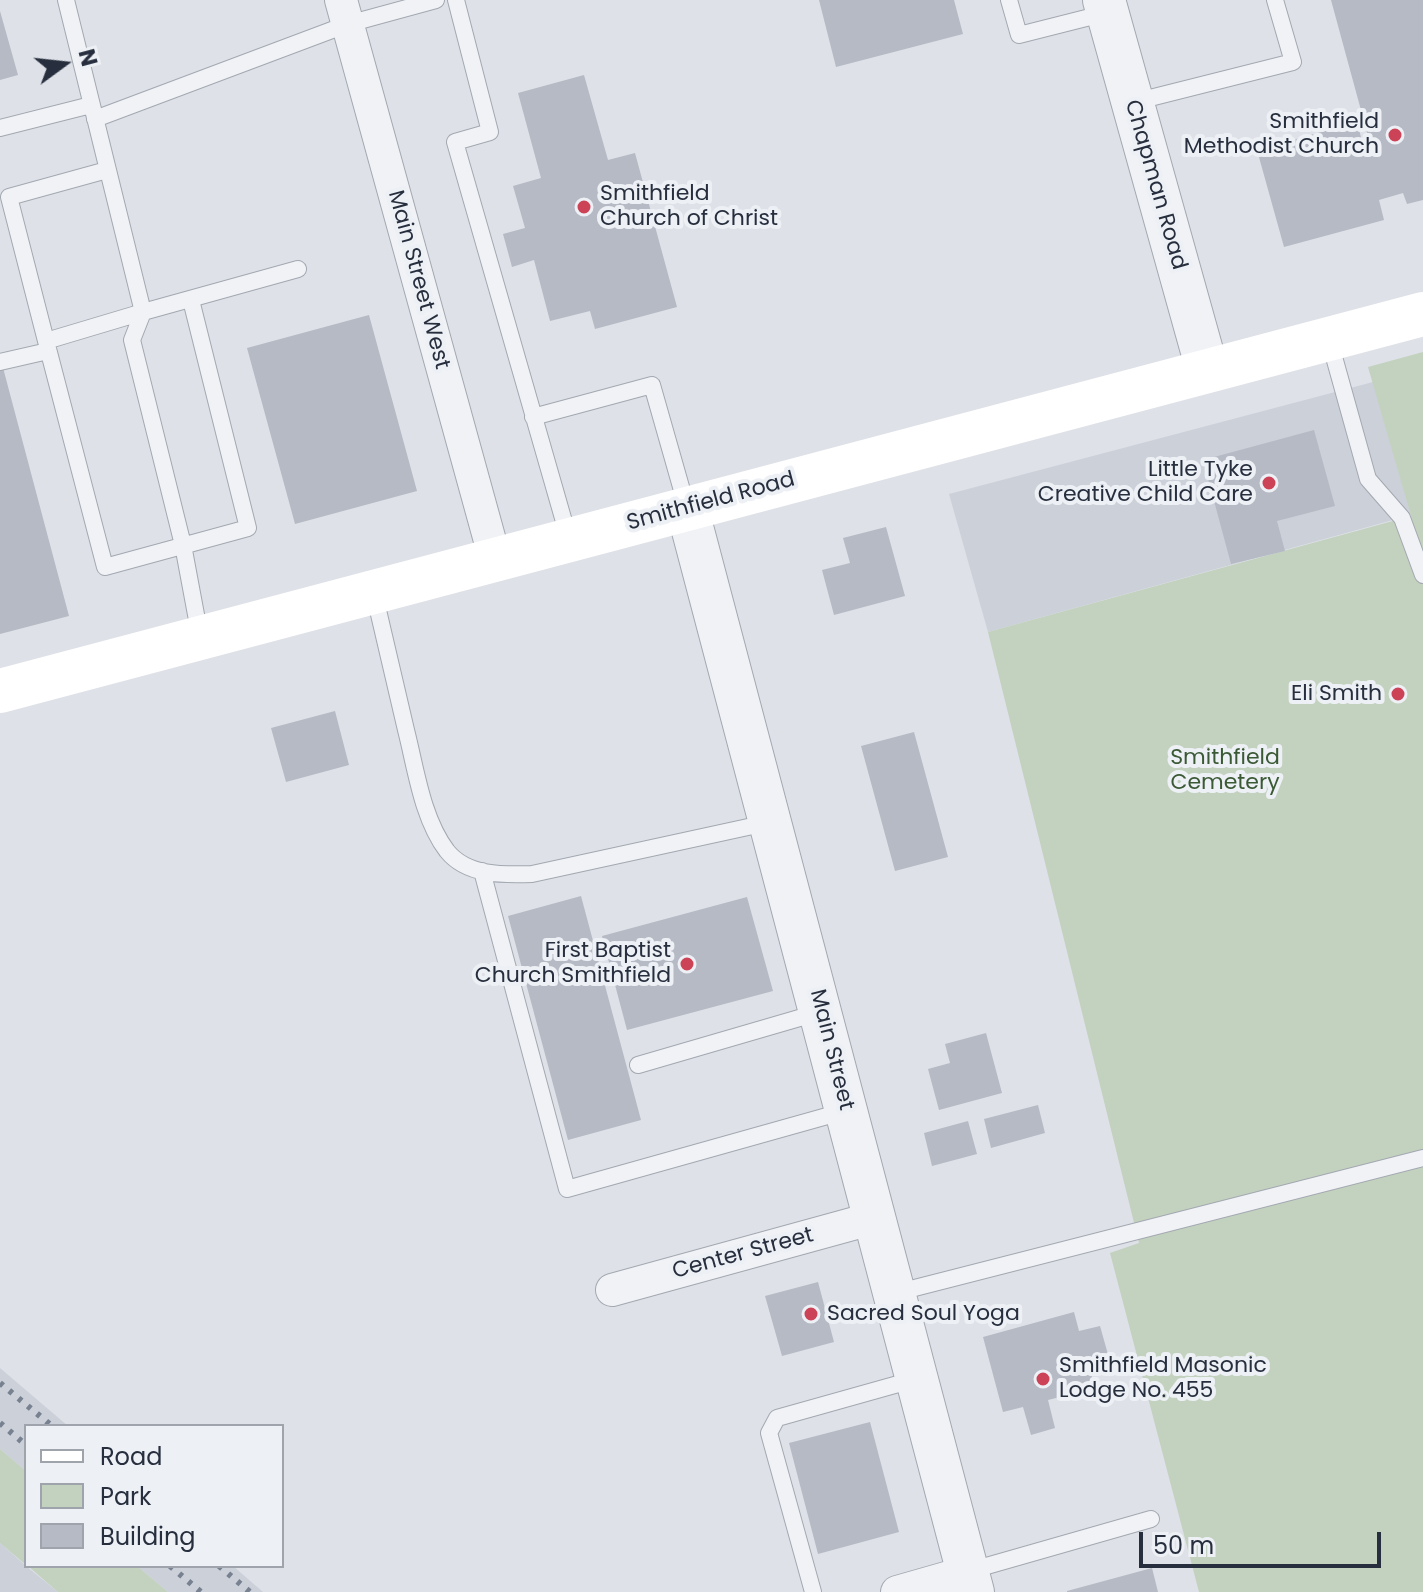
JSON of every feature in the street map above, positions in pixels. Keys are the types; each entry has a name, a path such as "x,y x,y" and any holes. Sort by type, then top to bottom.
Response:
{"main road":[{"name":"Smithfield Road","path":"0,691 1423,314"}],"street":[{"name":"Chapman Road","path":"1106,6 1207,369"},
{"name":"Main Street West","path":"344,12 495,559"},
{"name":"Main Street","path":"687,508 970,1582"},
{"name":"Center Street","path":"612,1290 874,1218"},
{"path":"897,1592 970,1582"}],"lane":[{"path":"66,0 143,312 132,340 183,545 200,638"},
{"path":"0,128 93,112 344,12 436,0"},
{"path":"456,0 490,132 455,142 569,539"},
{"path":"1009,0 1019,35 1106,6"},
{"path":"1132,102 1293,62 1275,0"},
{"path":"107,170 9,197 105,567 248,528 191,300"},
{"path":"0,362 143,312 298,269"},
{"path":"1329,339 1368,479 1402,518 1423,575"},
{"path":"533,417 652,385 687,508"},
{"path":"373,592 420,790 448,852 471,868 496,875 532,874 771,822"},
{"path":"482,871 567,1189 847,1110"},
{"path":"638,1065 822,1012"},
{"path":"894,1293 1423,1158"},
{"path":"813,1592 769,1433 777,1418 917,1379"},
{"path":"970,1582 1151,1519"}],"shaded area":[{"path":"1373,382 1411,515 988,632 949,494"},
{"path":"0,1368 66,1424 24,1424 24,1469 0,1449"},
{"path":"0,1543 24,1564 24,1568 28,1568 58,1592 0,1592"},
{"path":"139,1568 235,1568 263,1592 168,1592"}],"green space":[{"name":"Smithfield Cemetery","path":"1423,352 1423,1592 1199,1592 1110,1253 1139,1243 988,632 1411,516 1368,367"},
{"path":"0,1449 24,1469 24,1563 0,1543"},
{"path":"30,1568 139,1568 168,1592 58,1592"}],"building":[{"path":"819,0 954,0 963,34 836,67"},
{"name":"Smithfield Methodist Church","path":"1331,0 1423,0 1423,200 1407,204 1403,193 1379,200 1384,220 1284,247 1257,150 1357,122 1364,149 1371,147"},
{"path":"0,11 18,75 0,80"},
{"name":"Smithfield Church of Christ","path":"584,75 608,160 635,153 677,307 595,329 590,311 550,321 534,260 512,267 503,234 525,228 513,186 541,178 518,93"},
{"path":"369,315 417,491 295,524 247,348"},
{"path":"0,365 69,616 0,634"},
{"name":"Little Tyke Creative Child Care","path":"1314,430 1335,506 1277,521 1285,551 1231,564 1203,460"},
{"path":"886,527 905,596 834,615 822,570 850,563 843,538"},
{"path":"335,711 349,765 286,782 271,728"},
{"path":"914,732 948,857 895,871 861,746"},
{"path":"581,896 641,1120 568,1140 508,916"},
{"path":"747,897 773,991 627,1030 602,936"},
{"path":"986,1033 1002,1093 939,1110 928,1069 950,1063 945,1044"},
{"path":"1038,1105 1045,1133 991,1148 984,1119"},
{"path":"968,1121 977,1154 932,1166 924,1133"},
{"path":"818,1282 834,1342 782,1356 765,1296"},
{"name":"Smithfield Masonic Lodge No. 455","path":"1074,1312 1079,1331 1100,1326 1111,1365 1090,1370 1095,1388 1048,1400 1055,1428 1031,1435 1023,1407 1003,1412 983,1337"},
{"path":"870,1422 899,1532 818,1554 789,1443"},
{"path":"1152,1568 1158,1592 1067,1592 1067,1591"}],"railway":[{"path":"0,1383 50,1424"},
{"path":"0,1423 24,1443"},
{"path":"172,1568 201,1592"},
{"path":"221,1568 250,1592"}],"place":[{"name":"Smithfield Methodist Church","path":"1395,135"},
{"name":"Smithfield Church of Christ","path":"584,207"},
{"name":"Little Tyke Creative Child Care","path":"1269,483"},
{"name":"Eli Smith","path":"1398,694"},
{"name":"First Baptist Church Smithfield","path":"687,964"},
{"name":"Sacred Soul Yoga","path":"811,1314"},
{"name":"Smithfield Masonic Lodge No. 455","path":"1043,1379"}]}
